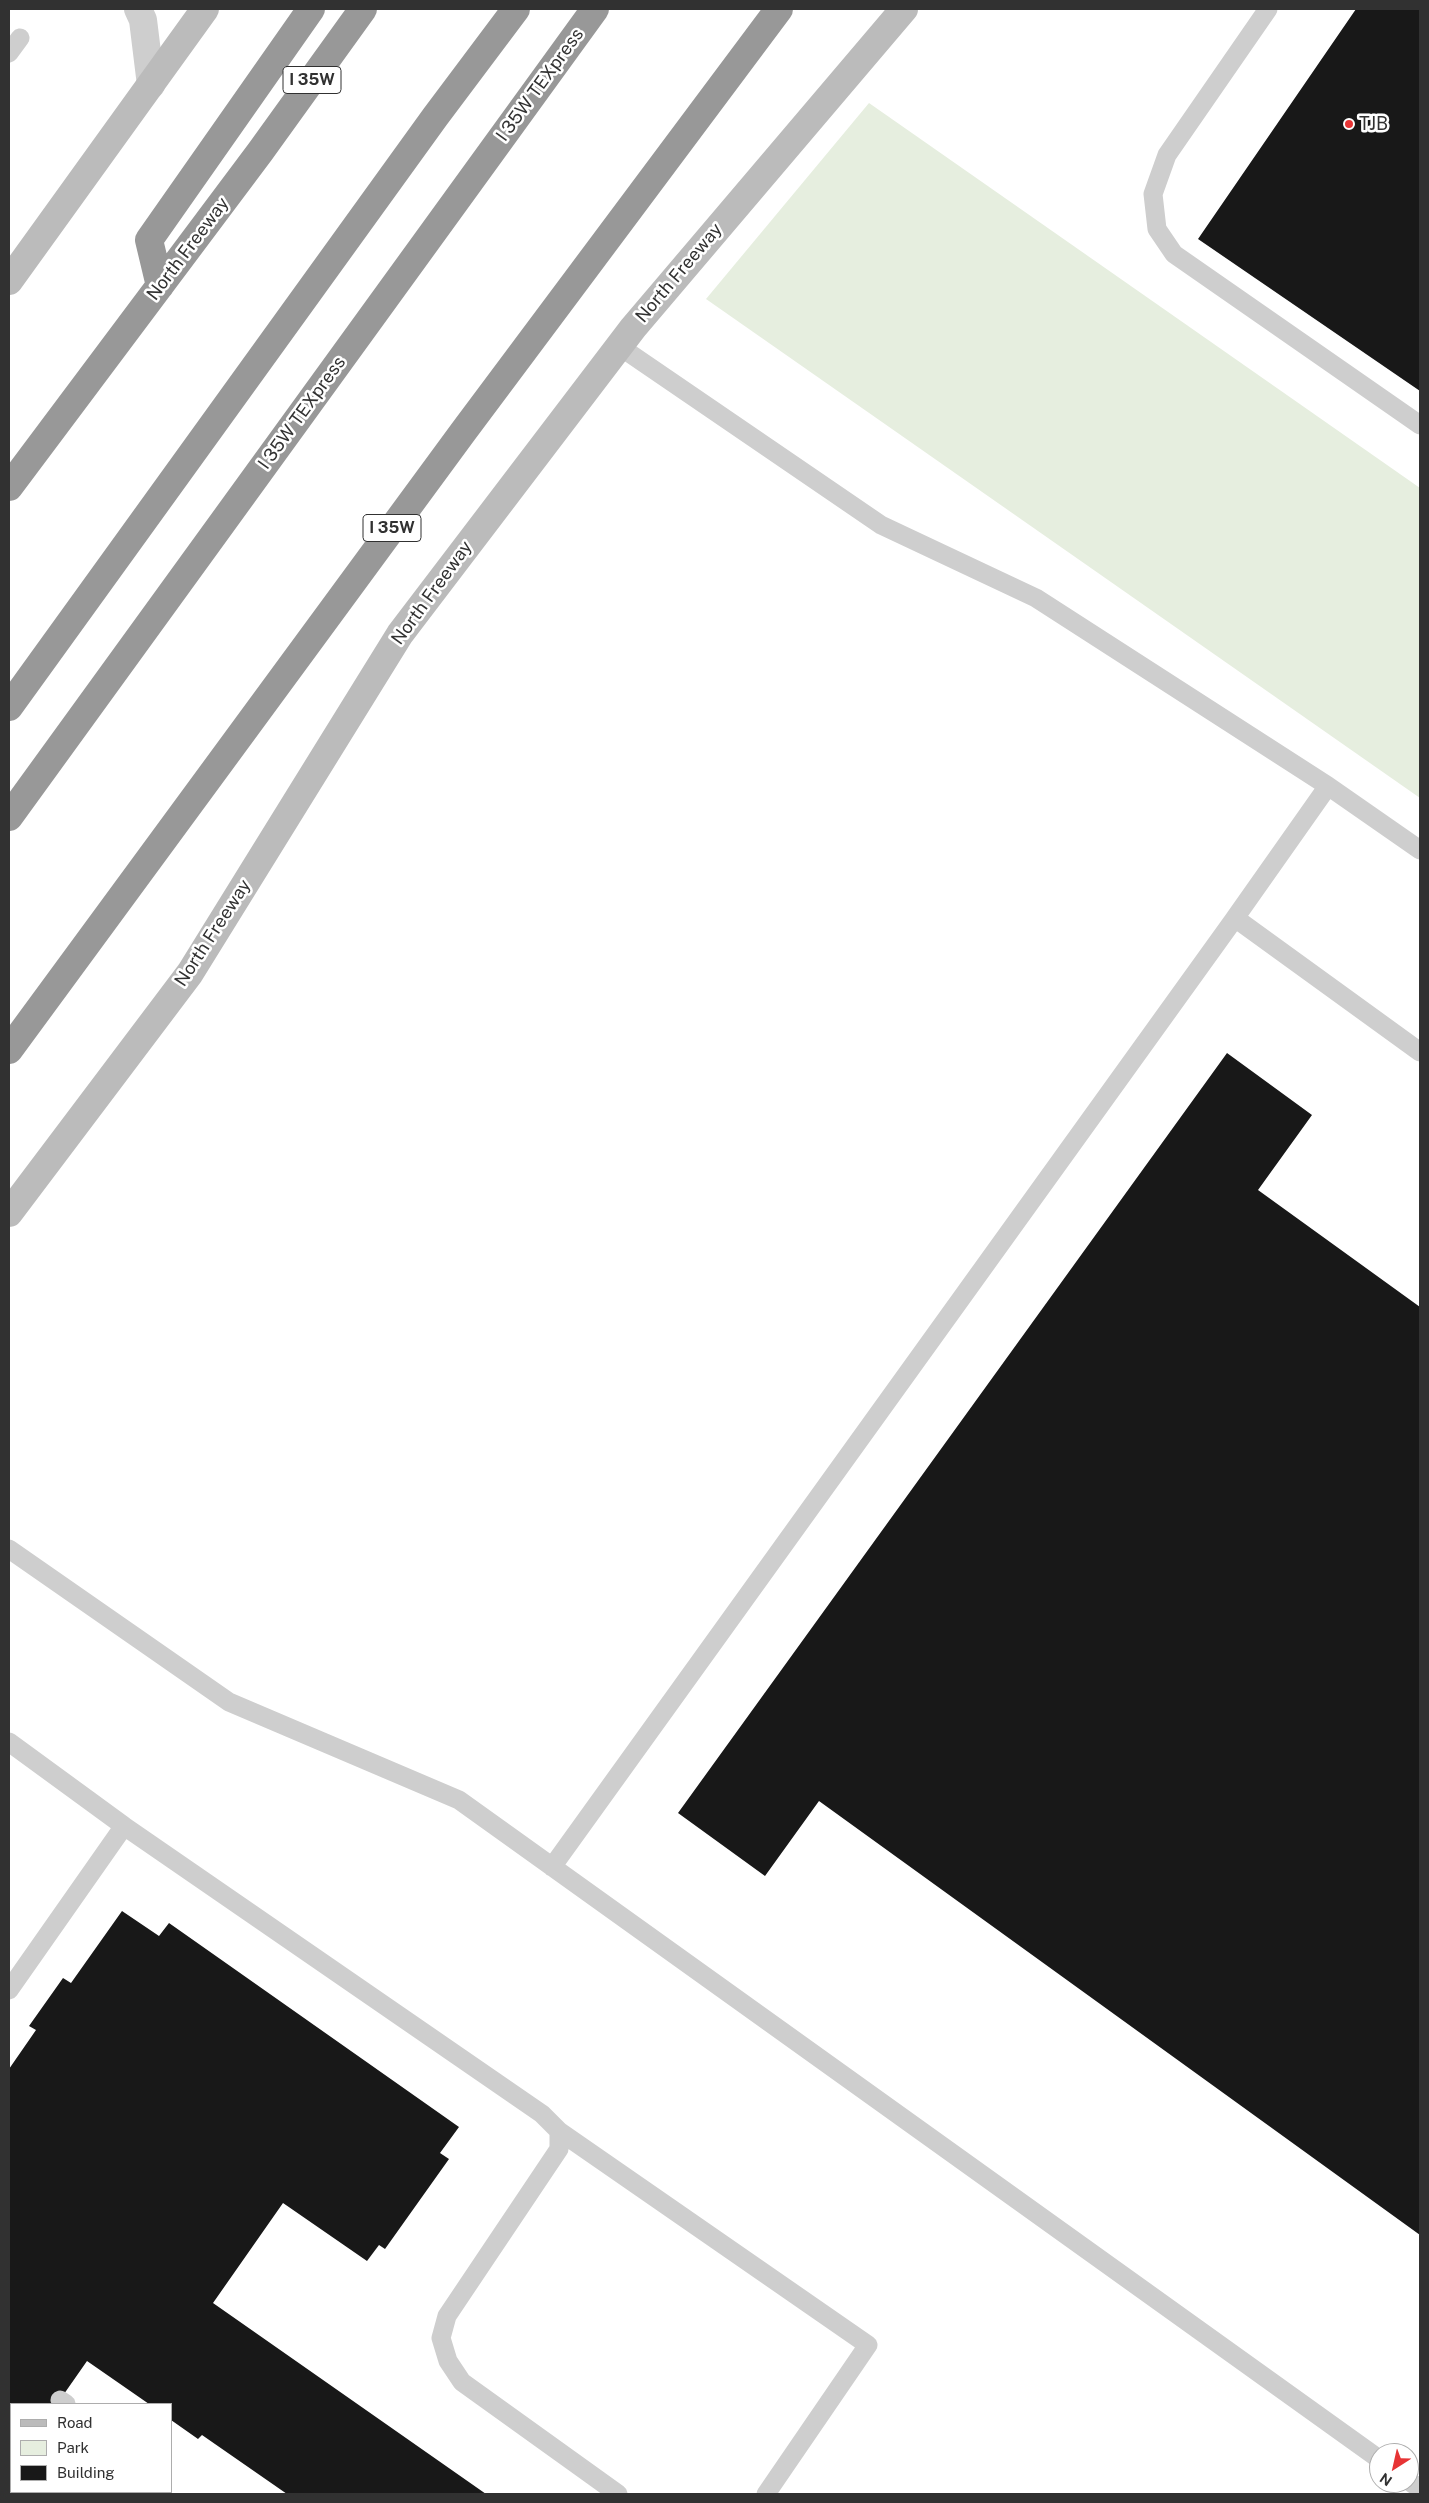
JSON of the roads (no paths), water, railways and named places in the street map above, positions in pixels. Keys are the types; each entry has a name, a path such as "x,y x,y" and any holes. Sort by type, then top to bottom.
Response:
{"highway":[{"path":"160,286 149,240 311,9"},
{"name":"North Freeway","path":"9,487 160,286 363,9"},
{"path":"9,707 429,125 516,9"},
{"name":"I 35W TEXpress","path":"9,817 595,9"},
{"name":"I 35W","path":"9,1050 451,448 779,9"}],"main road":[{"path":"9,281 151,86 204,9"},
{"name":"North Freeway","path":"9,1213 190,973 400,634 619,346 904,9"}],"street":[{"path":"138,9 143,20 151,86"}],"lane":[{"path":"1268,9 1167,155 1153,194 1157,229 1174,254 1420,425"},
{"path":"9,53 20,38"},
{"path":"619,346 882,525 1036,598 1328,786 1420,850"},
{"path":"552,1867 1328,786"},
{"path":"1235,918 1420,1052"},
{"path":"9,1549 229,1702 459,1800 1369,2452"},
{"path":"9,1742 124,1826 542,2114 559,2131 868,2345 766,2494"},
{"path":"9,1990 124,1826"},
{"path":"559,2131 559,2149 447,2316 441,2338 448,2361 462,2382 618,2494"}],"place":[{"name":"TJB","path":"1349,124"}]}
